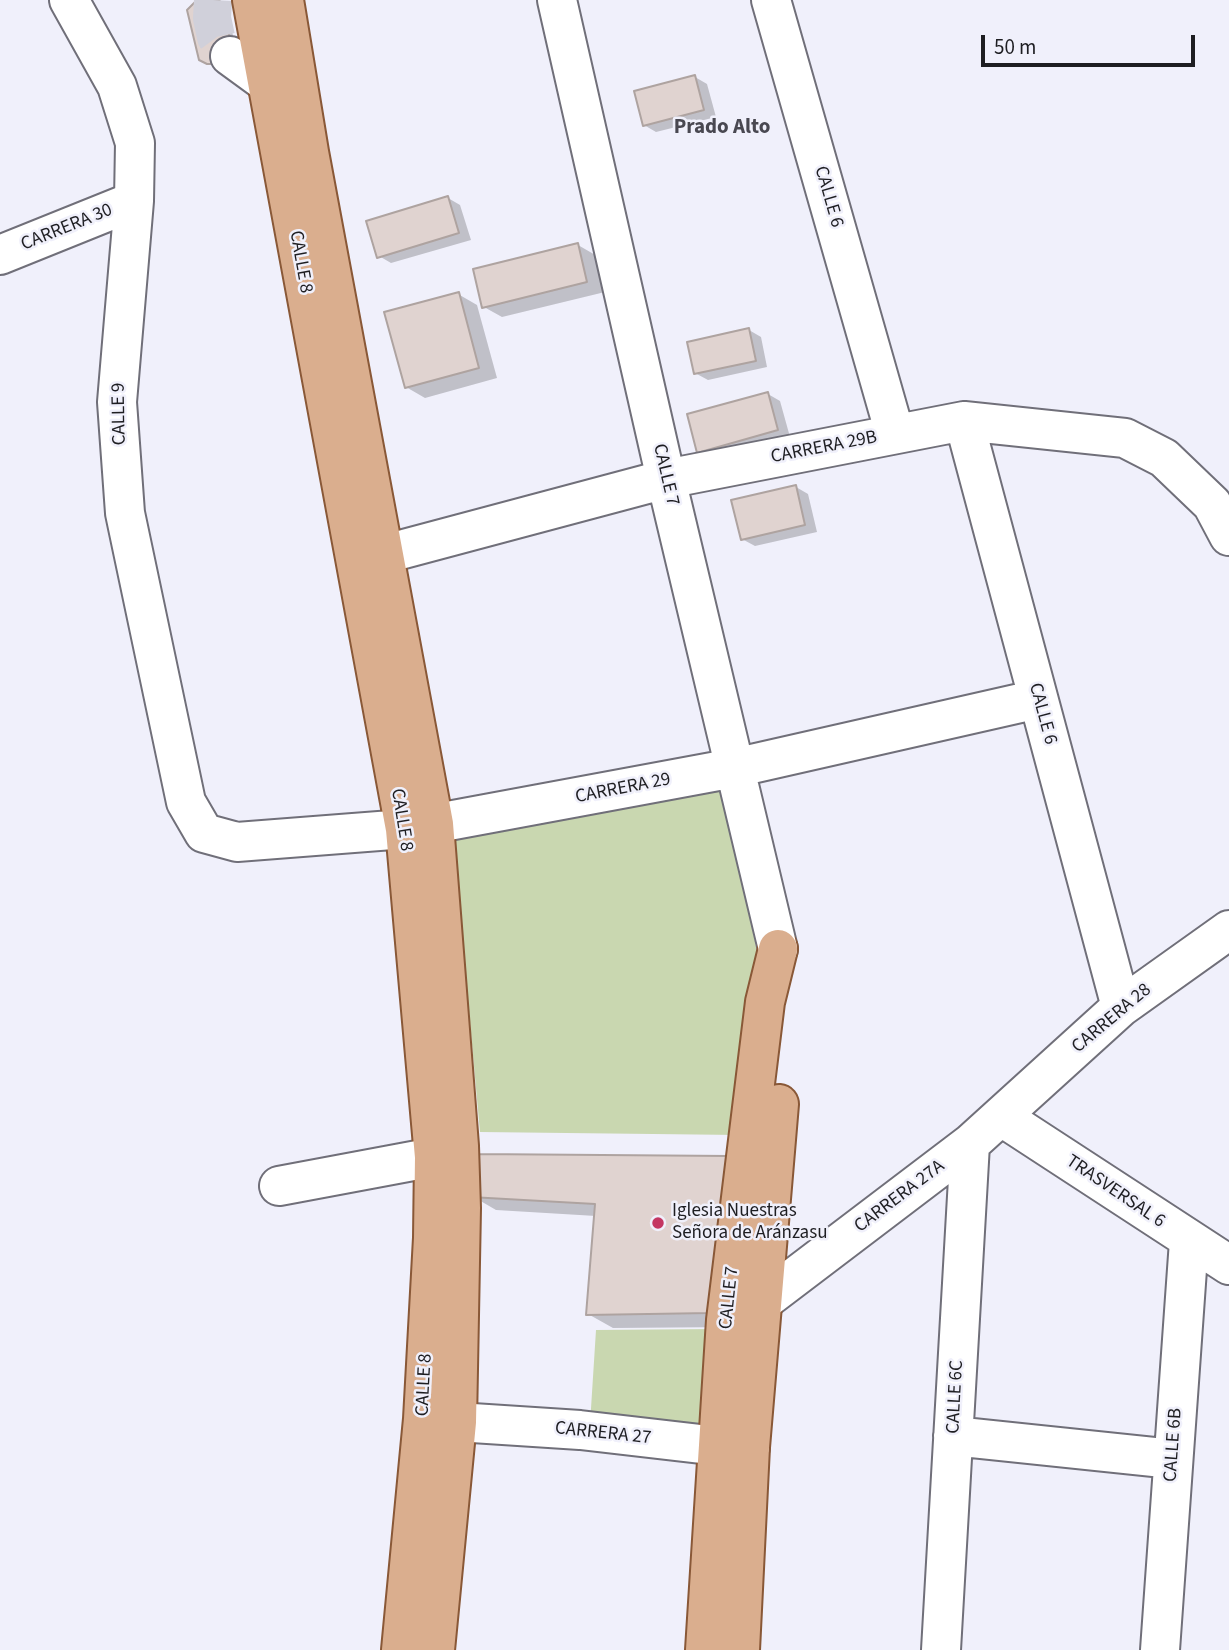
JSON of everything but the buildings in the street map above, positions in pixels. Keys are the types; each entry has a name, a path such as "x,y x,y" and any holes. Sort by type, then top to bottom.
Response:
{"main road":[{"name":"CALLE 8","path":"252,0 419,827 434,1157 433,1238 423,1419 401,1650"},
{"name":"CALLE 8","path":"284,0 385,554 459,1146 461,1208 457,1422 435,1650"},
{"name":"CALLE 7","path":"705,1650 734,1446 762,1302 775,1140 791,997 778,949"},
{"name":"CALLE 7","path":"740,1650 734,1446 726,1320 765,1002 778,949"}],"street":[{"name":"CALLE 9","path":"69,0 117,86 135,143 134,201 117,402 125,513 186,802 204,833"},
{"name":"CALLE 7","path":"557,0 666,479 778,949"},
{"name":"CALLE 6","path":"771,0 895,434"},
{"path":"230,56 267,83"},
{"name":"CARRERA 30","path":"0,255 134,201"},
{"name":"CARRERA 29B","path":"385,554 666,479 964,421 1125,438 1164,458 1212,505 1229,536"},
{"name":"CALLE 6","path":"964,421 1121,1007"},
{"name":"CARRERA 29","path":"204,833 237,842 419,827 734,768 1038,699"},
{"name":"CARRERA 28","path":"1002,1117 1121,1007 1229,930"},
{"name":"CARRERA 27A","path":"726,1320 762,1302 1002,1117"},
{"name":"TRASVERSAL 6","path":"1002,1117 1229,1265"},
{"name":"CALLE 6C","path":"941,1650 970,1144"},
{"path":"279,1186 434,1157"},
{"name":"CALLE 6B","path":"1160,1650 1189,1241"},
{"name":"CARRERA 27","path":"457,1422 580,1430 734,1446"},
{"path":"953,1436 1173,1459"}],"green space":[{"path":"723,784 758,956 739,1135 480,1132 453,835"},
{"path":"716,1329 709,1436 590,1424 596,1330"}],"tunnel":[{"path":"213,0 212,18 216,37 230,56"}],"place":[{"name":"Iglesia Nuestras Señora de Aránzasu","path":"658,1223"}],"district":[{"name":"Prado Alto","path":"722,128"}]}
